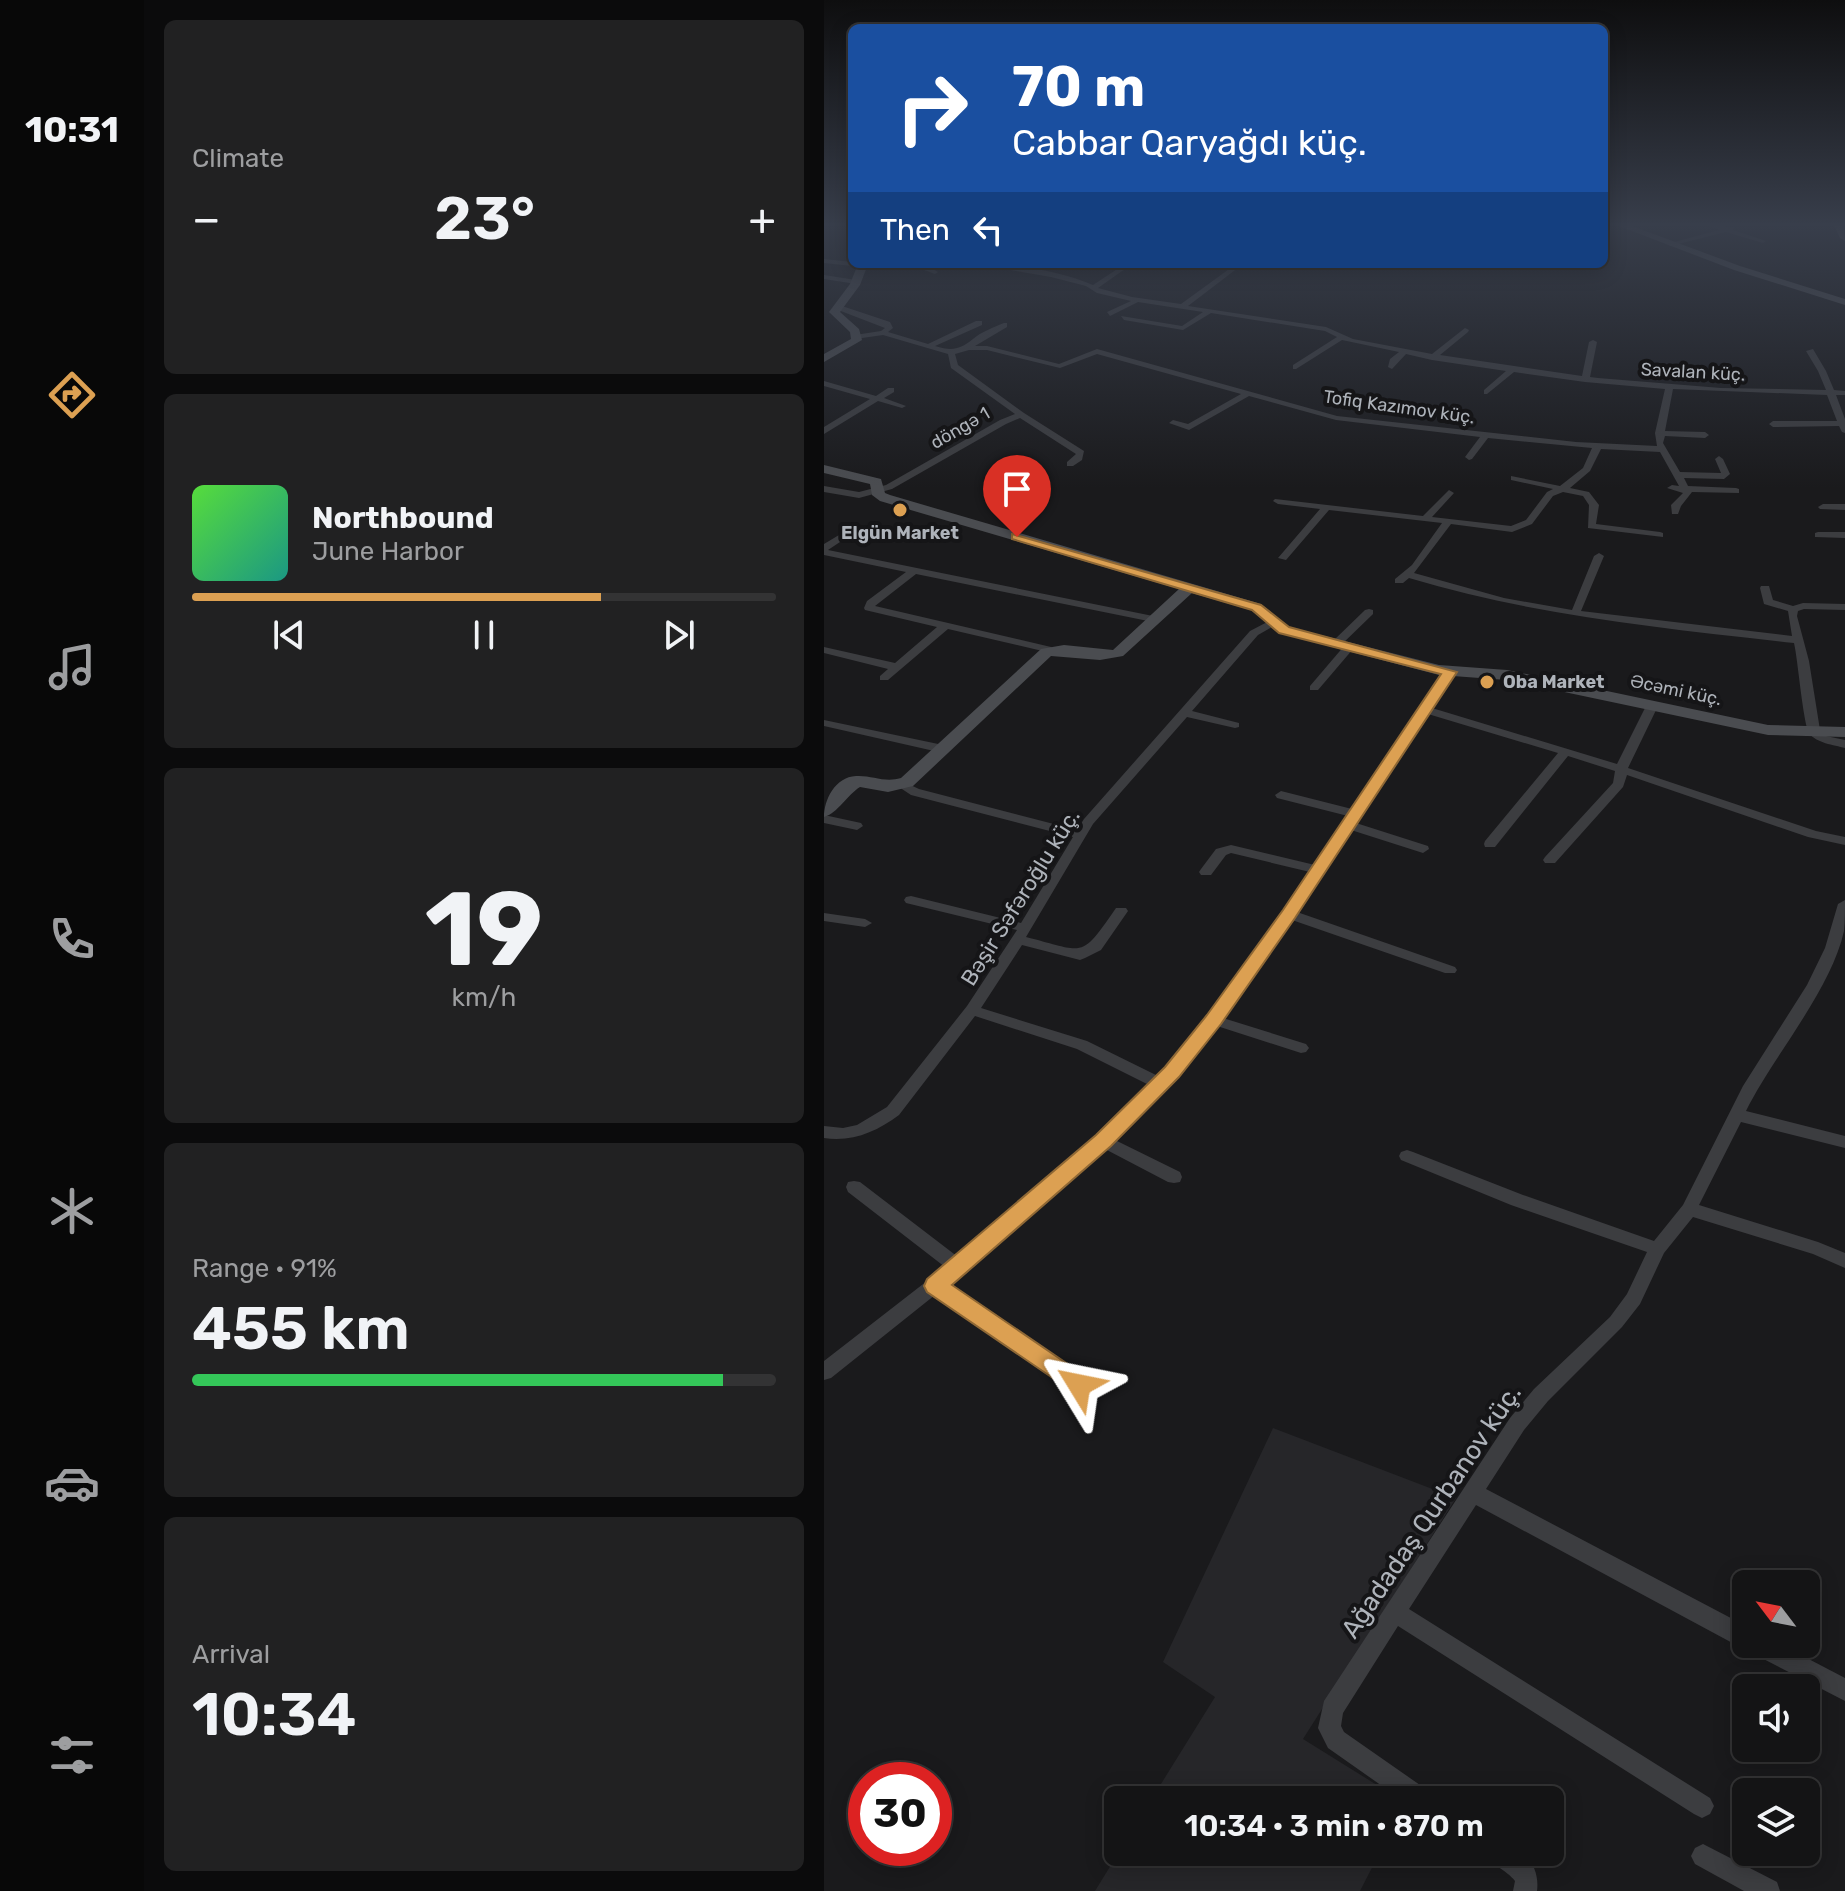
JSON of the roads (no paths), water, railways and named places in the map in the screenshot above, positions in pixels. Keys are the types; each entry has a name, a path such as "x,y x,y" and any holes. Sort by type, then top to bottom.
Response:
{"street":[{"path":"836,311 858,337"},
{"path":"851,311 887,324 889,328 883,333"},
{"path":"1110,314 1116,311"},
{"name":"Savalan küç.","path":"1204,311 1326,329 1341,337 1432,358 1585,380 1669,387 1845,393"},
{"path":"1124,318 1183,328 1208,312"},
{"path":"929,346 979,323"},
{"path":"969,348 976,340 1004,325"},
{"path":"1432,358 1465,330"},
{"path":"824,359 852,345 858,337 883,333 951,353"},
{"path":"1296,367 1341,337"},
{"path":"1585,380 1593,342"},
{"name":"Tofiq Kazımov küç.","path":"951,353 969,348 987,348 1060,366 1097,351 1336,418 1597,447 1661,449"},
{"path":"1392,367 1393,361 1405,351"},
{"path":"1773,424 1843,420 1810,351"},
{"name":"döngə 1","path":"951,353 954,366 1021,415"},
{"path":"1487,392 1513,368"},
{"path":"824,383 902,406"},
{"path":"1669,387 1659,433 1661,449 1687,488 1687,497 1676,505 1675,512"},
{"path":"824,431 891,390"},
{"path":"1173,423 1189,427 1248,393"},
{"path":"1021,415 1081,453 1070,464"},
{"name":"döngə 1","path":"824,489 859,495 879,490 1021,415"},
{"path":"1659,433 1705,435"},
{"path":"1469,457 1486,435"},
{"path":"1278,501 1499,530 1520,527 1529,522 1550,494 1565,488 1591,465 1597,447"},
{"path":"1679,475 1724,476 1726,474 1719,459"},
{"name":"Əcəmi küç.","path":"824,469 871,480 878,484 882,497 1260,609 1284,630 1343,646 1450,672 1497,674 1768,730 1845,732"},
{"path":"1514,478 1576,490 1594,505 1591,526 1660,535"},
{"path":"1672,488 1736,491"},
{"path":"1424,520 1449,493"},
{"path":"1283,558 1327,507"},
{"path":"1823,507 1845,507"},
{"path":"1447,523 1404,578 1575,614 1799,640"},
{"path":"824,550 849,532"},
{"path":"1818,535 1845,535"},
{"path":"824,550 1153,619"},
{"path":"1575,614 1599,556"},
{"path":"914,570 869,608 1051,650 1111,656 1125,648 1190,587"},
{"path":"1765,588 1768,602 1793,609 1803,606 1845,607"},
{"path":"1793,609 1814,731 1822,738 1845,744"},
{"path":"1314,688 1369,612"},
{"name":"Bəşir Səfəroğlu küç.","path":"824,1132 848,1134 880,1122 893,1111 972,1010 1022,934 1079,835 1254,633 1273,622"},
{"path":"884,678 945,626"},
{"path":"824,650 896,667"},
{"path":"824,812 842,790 857,781 888,787 902,785 1051,650"},
{"path":"824,1372 958,1267 1104,1141 1160,1084 1214,1020 1289,914 1450,672"},
{"path":"1550,860 1619,784 1621,770 1652,706"},
{"path":"1426,710 1566,751 1813,834 1845,841"},
{"path":"1185,713 1235,725"},
{"path":"824,723 943,749"},
{"path":"1490,844 1566,751"},
{"path":"902,785 915,792 1079,835"},
{"path":"1281,795 1352,819 1423,849"},
{"path":"824,819 857,826"},
{"path":"1206,872 1221,852 1231,849 1317,870"},
{"path":"911,900 1080,955 1096,947 1121,911"},
{"name":"Ağadadaş Qurbanov küç.","path":"1402,1786 1336,1740 1329,1728 1332,1709 1517,1424 1616,1322 1634,1299 1657,1249 1689,1209 1751,1086 1838,950 1845,904"},
{"path":"1289,914 1450,970"},
{"path":"824,917 865,923"},
{"path":"972,1010 1074,1042 1160,1084"},
{"path":"1214,1020 1301,1048"},
{"path":"1737,1115 1845,1142"},
{"path":"1104,1141 1174,1177"},
{"path":"1407,1156 1517,1200 1657,1249"},
{"path":"854,1187 958,1267"},
{"path":"1689,1209 1818,1249 1845,1261"},
{"path":"935,1286 1079,1385"},
{"path":"1473,1493 1732,1631"},
{"path":"1395,1612 1702,1806"},
{"path":"1784,1658 1845,1690"},
{"path":"1703,1856 1768,1891"},
{"path":"1517,1866 1527,1879 1525,1891"}],"place":[{"name":"Elgün Market","path":"900,510"},
{"name":"Oba Market","path":"1487,682"}]}
